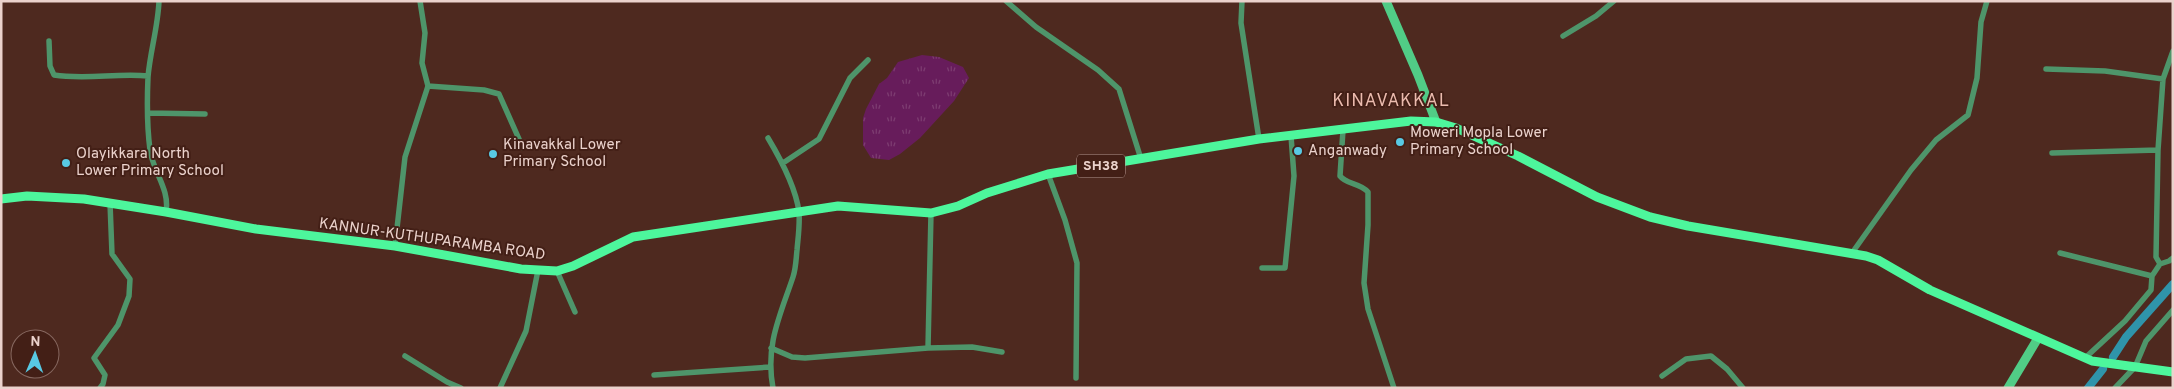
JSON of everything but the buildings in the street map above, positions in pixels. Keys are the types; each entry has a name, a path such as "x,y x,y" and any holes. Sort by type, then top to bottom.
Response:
{"main road":[{"path":"1386,1 1436,122"},
{"name":"KANNUR-KUTHUPARAMBA ROAD","path":"1,199 27,196 110,203 256,230 395,246 538,270 557,270 573,266 633,237 838,206 931,213 958,206 987,193 1048,174 1259,139 1411,121 1436,122 1456,128 1518,156 1597,197 1650,217 1724,232 1852,253 1878,260 1930,290 2092,361 2173,372"},
{"path":"2008,388 2038,338"}],"street":[{"path":"159,1 148,76 148,113 150,151 156,172 166,194 166,212"},
{"path":"395,246 405,157 428,86 422,63 425,33 420,1"},
{"path":"1006,1 1036,27 1098,70 1119,89 1141,159"},
{"path":"1242,1 1241,23 1259,139"},
{"path":"1563,36 1596,16 1614,1"},
{"path":"1852,253 1911,170 1936,140 1968,115 1977,78 1981,22 1987,1"},
{"path":"49,40 50,66 54,75 70,77 148,76"},
{"path":"2160,264 2156,257 2158,150 2163,79 2173,51"},
{"path":"783,163 818,139 850,78 868,60"},
{"path":"2046,69 2106,71 2163,79"},
{"path":"428,86 484,90 499,94 523,148"},
{"path":"148,113 205,114"},
{"path":"1343,130 1340,176 1343,180 1362,185 1368,192 1366,292 1368,310 1394,388"},
{"path":"1262,268 1285,268 1294,176 1291,136"},
{"path":"768,138 783,163 799,211 799,234 794,274 776,324 771,348 770,367 773,388"},
{"path":"2052,153 2158,150"},
{"path":"1048,174 1066,220 1077,263 1076,378"},
{"path":"100,388 105,375 94,358 118,325 129,296 130,280 112,254 110,203"},
{"path":"928,348 931,213"},
{"path":"2060,253 2152,276"},
{"path":"2085,358 2125,321 2151,290 2152,276 2160,264 2169,262 2173,258"},
{"path":"500,388 526,331 538,270"},
{"path":"557,270 575,312"},
{"path":"2115,388 2134,367 2146,341 2173,310"},
{"path":"771,348 792,357 805,358 928,348 972,347 1002,352"},
{"path":"405,356 447,382 461,388"},
{"path":"1662,376 1686,359 1711,356 1727,368 1743,388"},
{"path":"654,375 770,367"}],"green space":[{"path":"922,55 939,57 963,67 969,78 954,101 920,138 889,160 871,158 863,145 863,118 866,109 879,84 887,78 898,62"}],"waterway":[{"path":"2113,357 2126,337 2173,284"},
{"path":"2088,388 2103,369"}],"place":[{"name":"Moweri Mopla Lower Primary School","path":"1400,142"},
{"name":"Anganwady","path":"1298,151"},
{"name":"Kinavakkal Lower Primary School","path":"493,154"},
{"name":"Olayikkara North Lower Primary School","path":"66,163"}],"district":[{"name":"KINAVAKKAL","path":"1391,101"}]}
